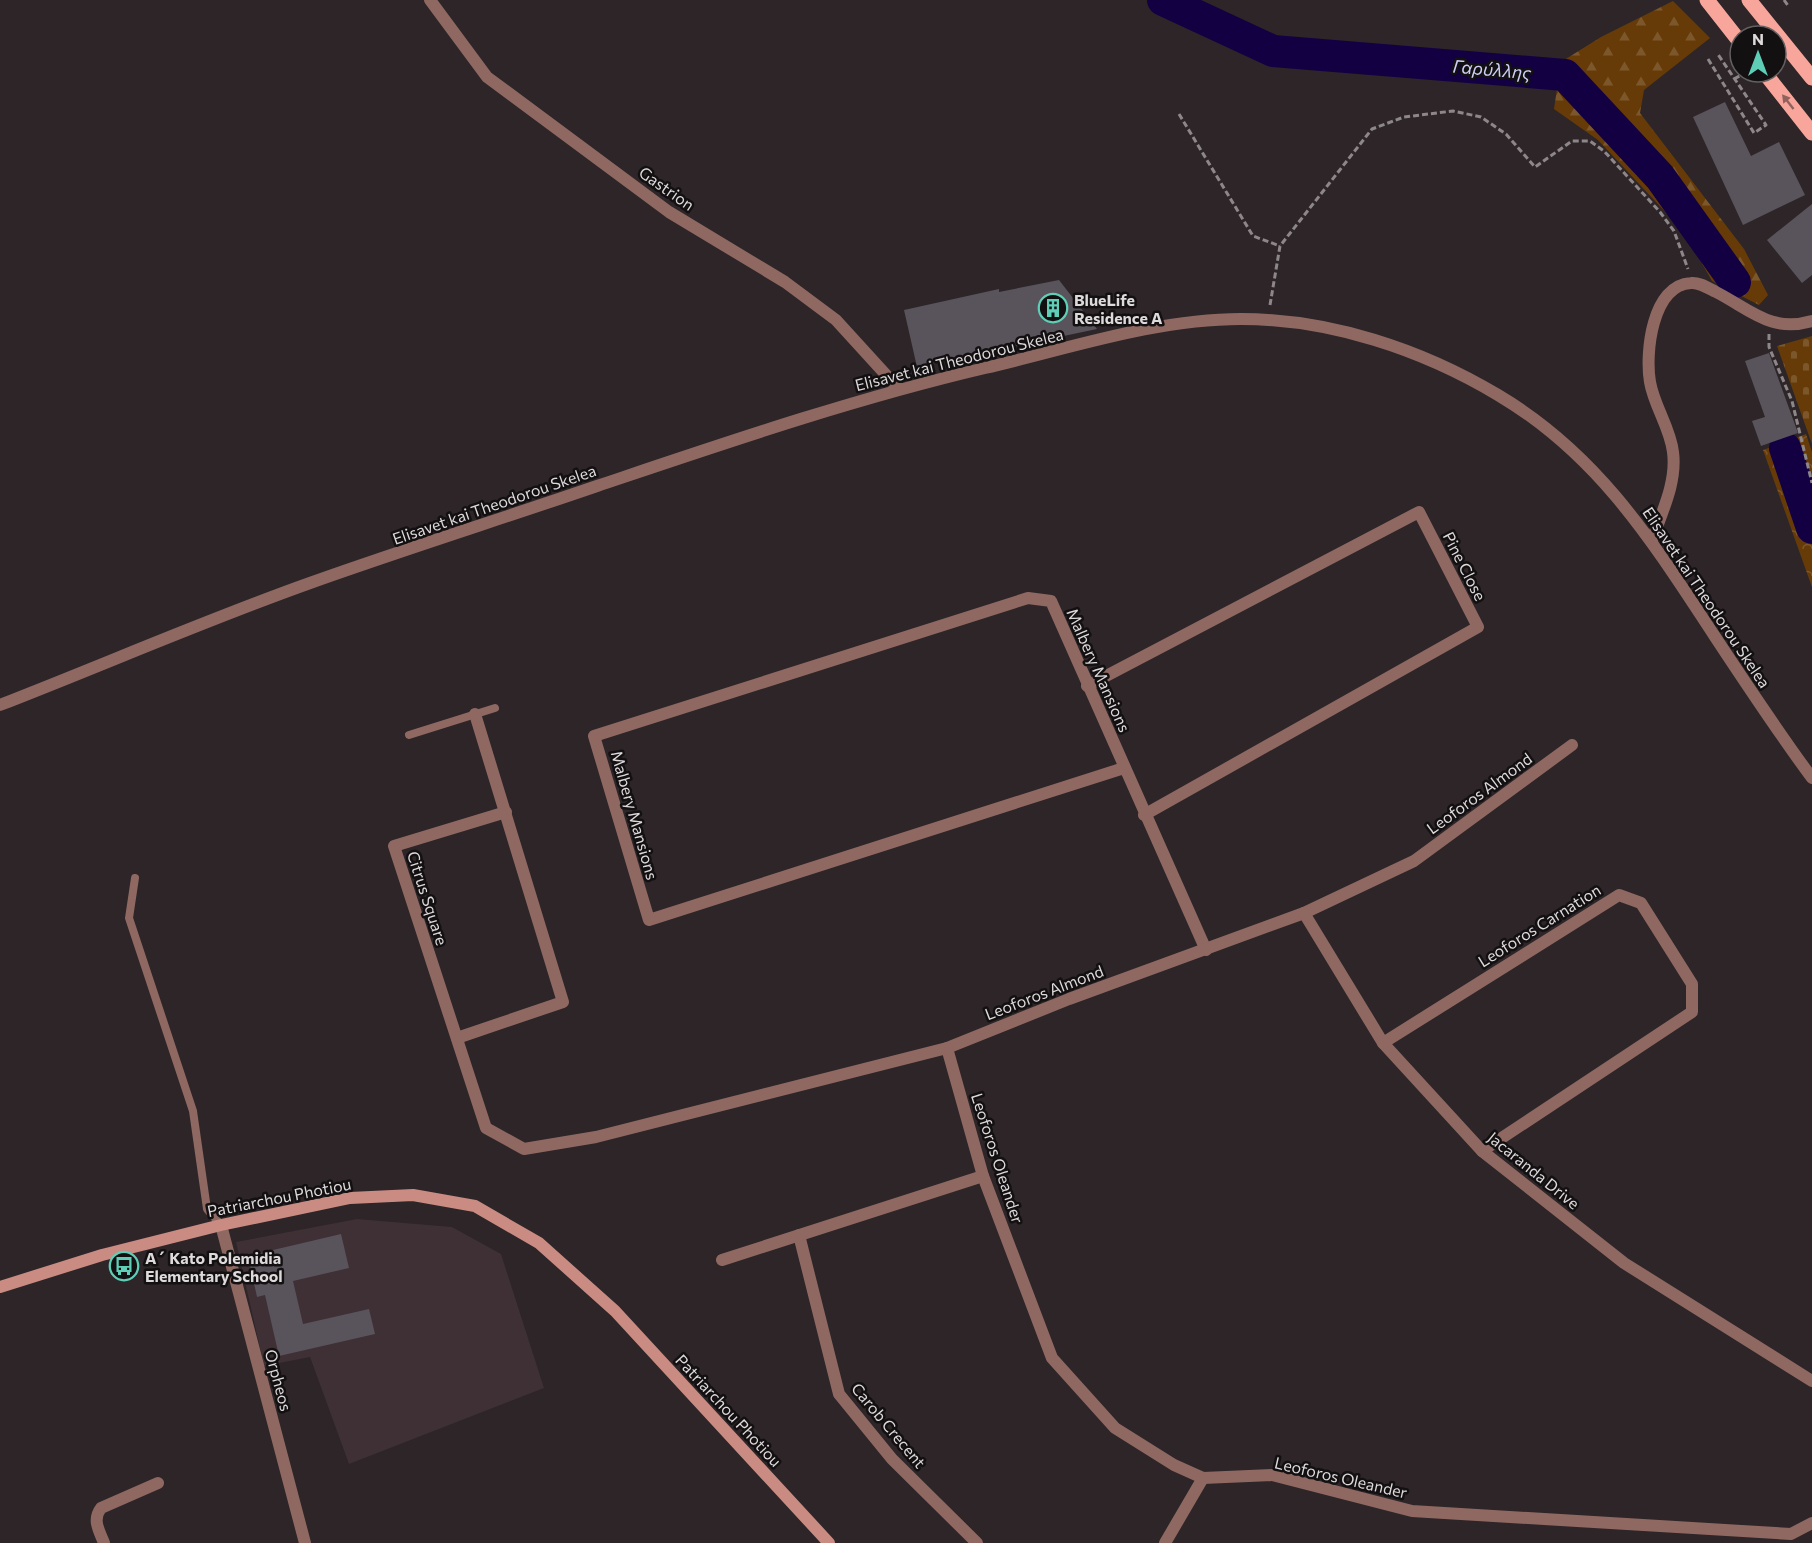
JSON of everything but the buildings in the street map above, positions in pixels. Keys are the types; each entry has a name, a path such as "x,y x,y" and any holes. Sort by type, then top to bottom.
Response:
{"main road":[{"path":"1707,0 1728,27"},
{"path":"1749,0 1812,78"},
{"path":"1773,84 1812,133"}],"street":[{"name":"Gastrion","path":"430,0 487,77 669,212 785,282 836,321 898,388"},
{"path":"1652,540 1670,488 1673,469 1671,439 1650,382 1653,327 1660,304 1673,287 1693,282 1753,311 1767,321 1783,326 1812,321"},
{"name":"Elisavet kai Theodorou Skelea","path":"0,705 308,584 759,432 898,388 1149,330 1190,323 1267,320 1315,325 1350,333 1456,373 1501,397 1544,428 1589,467 1619,498 1652,540 1812,778"},
{"name":"Pine Close","path":"1087,686 1419,512 1478,627 1144,815"},
{"name":"Malbery Mansions","path":"1124,768 649,920 594,736 1028,598 1051,601 1087,686 1124,768 1144,815 1206,950"},
{"path":"457,1038 563,1002 476,714"},
{"name":"Leoforos Almond","path":"486,1128 524,1149 596,1137 947,1048 1070,999 1305,913 1414,861 1572,745"},
{"name":"Citrus Square","path":"486,1128 472,1093 457,1038 394,846 506,812"},
{"name":"Leoforos Carnation","path":"1383,1043 1619,895 1641,903 1692,984 1692,1012 1482,1150"},
{"name":"Jacaranda Drive","path":"1305,913 1383,1043 1482,1150 1624,1263 1812,1381"},
{"name":"Leoforos Oleander","path":"947,1048 983,1176 1052,1358 1115,1428 1173,1465 1203,1478 1272,1476 1413,1511 1791,1534 1812,1523"},
{"path":"723,1260 983,1176"},
{"name":"Patriarchou Photiou","path":"0,1287 102,1255 220,1225 350,1198 413,1195 476,1206 539,1243 615,1311 829,1543"},
{"name":"Orpheos","path":"220,1225 305,1543"},
{"name":"Carob Crecent","path":"799,1235 839,1394 892,1459 977,1543"},
{"path":"1166,1543 1203,1478"},
{"path":"104,1543 96,1524 96,1514 101,1508 158,1483"}],"lane":[{"path":"409,735 495,708"},
{"path":"135,878 129,918 193,1111 207,1209 220,1225"}],"path":[{"path":"1784,0 1789,7"},
{"path":"1717,53 1728,70"},
{"path":"1708,59 1754,133 1766,125 1737,84"},
{"path":"1267,320 1280,246 1372,129 1404,117 1453,111 1481,117 1506,134 1535,167 1572,141 1590,141 1604,151 1660,212 1674,231 1693,282"},
{"path":"1179,114 1253,236 1280,246"},
{"path":"1767,321 1769,347 1792,401 1812,483"}],"shaded area":[{"path":"357,1219 452,1227 501,1254 544,1388 349,1464 310,1357 264,1366 236,1242"}],"green space":[{"path":"1673,1 1710,38 1644,90 1640,113 1744,249 1768,295 1759,305 1712,281 1684,232 1598,140 1554,109 1561,62 1601,37"},
{"path":"1812,336 1812,444 1777,346"},
{"path":"1806,434 1812,452 1812,587 1763,450"}],"waterway":[{"name":"Γαρύλλης","path":"1163,0 1273,51 1565,75 1660,177 1735,282"},
{"name":"Γαρύλλης","path":"1785,448 1812,528"}],"place":[{"name":"BlueLife Residence A","path":"1053,308"},
{"name":"A´ Kato Polemidia Elementary School","path":"124,1266"}]}
